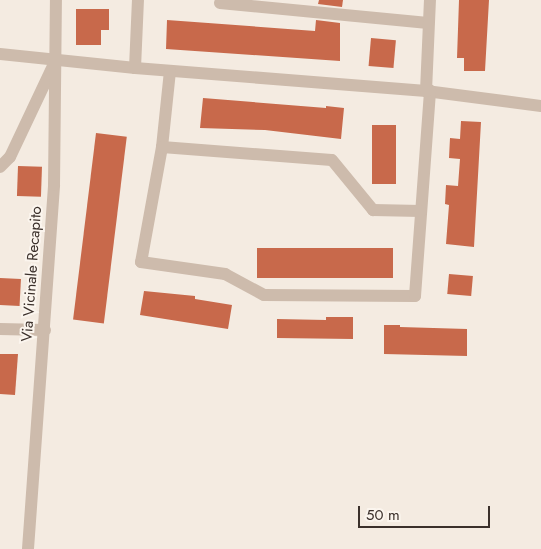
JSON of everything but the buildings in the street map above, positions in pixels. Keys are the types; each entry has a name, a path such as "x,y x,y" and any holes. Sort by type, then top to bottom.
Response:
{"street":[{"name":"Via Vicinale Recapito","path":"28,549 54,185 56,0"},
{"path":"135,68 138,0"},
{"path":"170,71 162,147 141,262 225,274 264,295 415,296 428,91 430,0"},
{"path":"220,3 428,23"},
{"path":"0,54 135,68 428,91 541,106"},
{"path":"0,167 10,157 56,60"},
{"path":"162,147 332,160 373,210 421,211"},
{"path":"0,329 45,330"}]}
